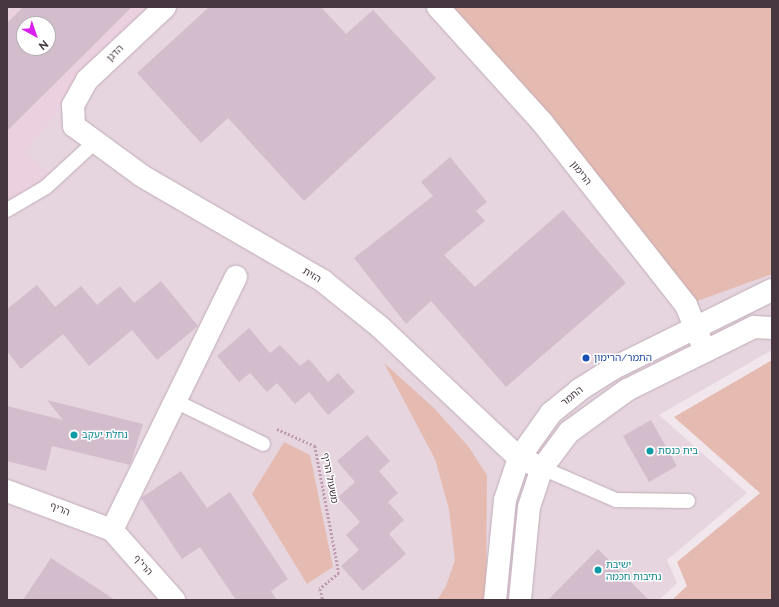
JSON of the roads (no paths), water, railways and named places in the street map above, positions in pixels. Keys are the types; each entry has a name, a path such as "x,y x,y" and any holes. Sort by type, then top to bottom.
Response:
{"street":[{"name":"הדגן","path":"73,106 87,80 165,7"},
{"name":"הרימון","path":"438,7 482,51 542,122 686,305 697,328 705,351"},
{"name":"הזית","path":"73,106 74,126 142,176 323,281 380,327 519,458 542,468"},
{"path":"112,530 236,277"},
{"name":"התמר","path":"495,600 504,500 519,458 551,413 579,390 772,290"},
{"path":"520,600 527,520 542,468 569,432 594,410 705,351 754,327 772,328"},
{"name":"הריף","path":"7,491 112,530"},
{"name":"הרי\"ף","path":"112,530 174,600"}],"lane":[{"path":"7,210 46,187 95,142"},
{"path":"175,401 263,444"},
{"path":"542,468 616,500 688,501"}],"place":[{"name":"התמר/הרימון","path":"586,358"},
{"name":"נחלת יעקב","path":"74,435"},
{"name":"בית כנסת","path":"650,451"},
{"name":"ישיבת נתיבות חכמה","path":"598,570"}]}
